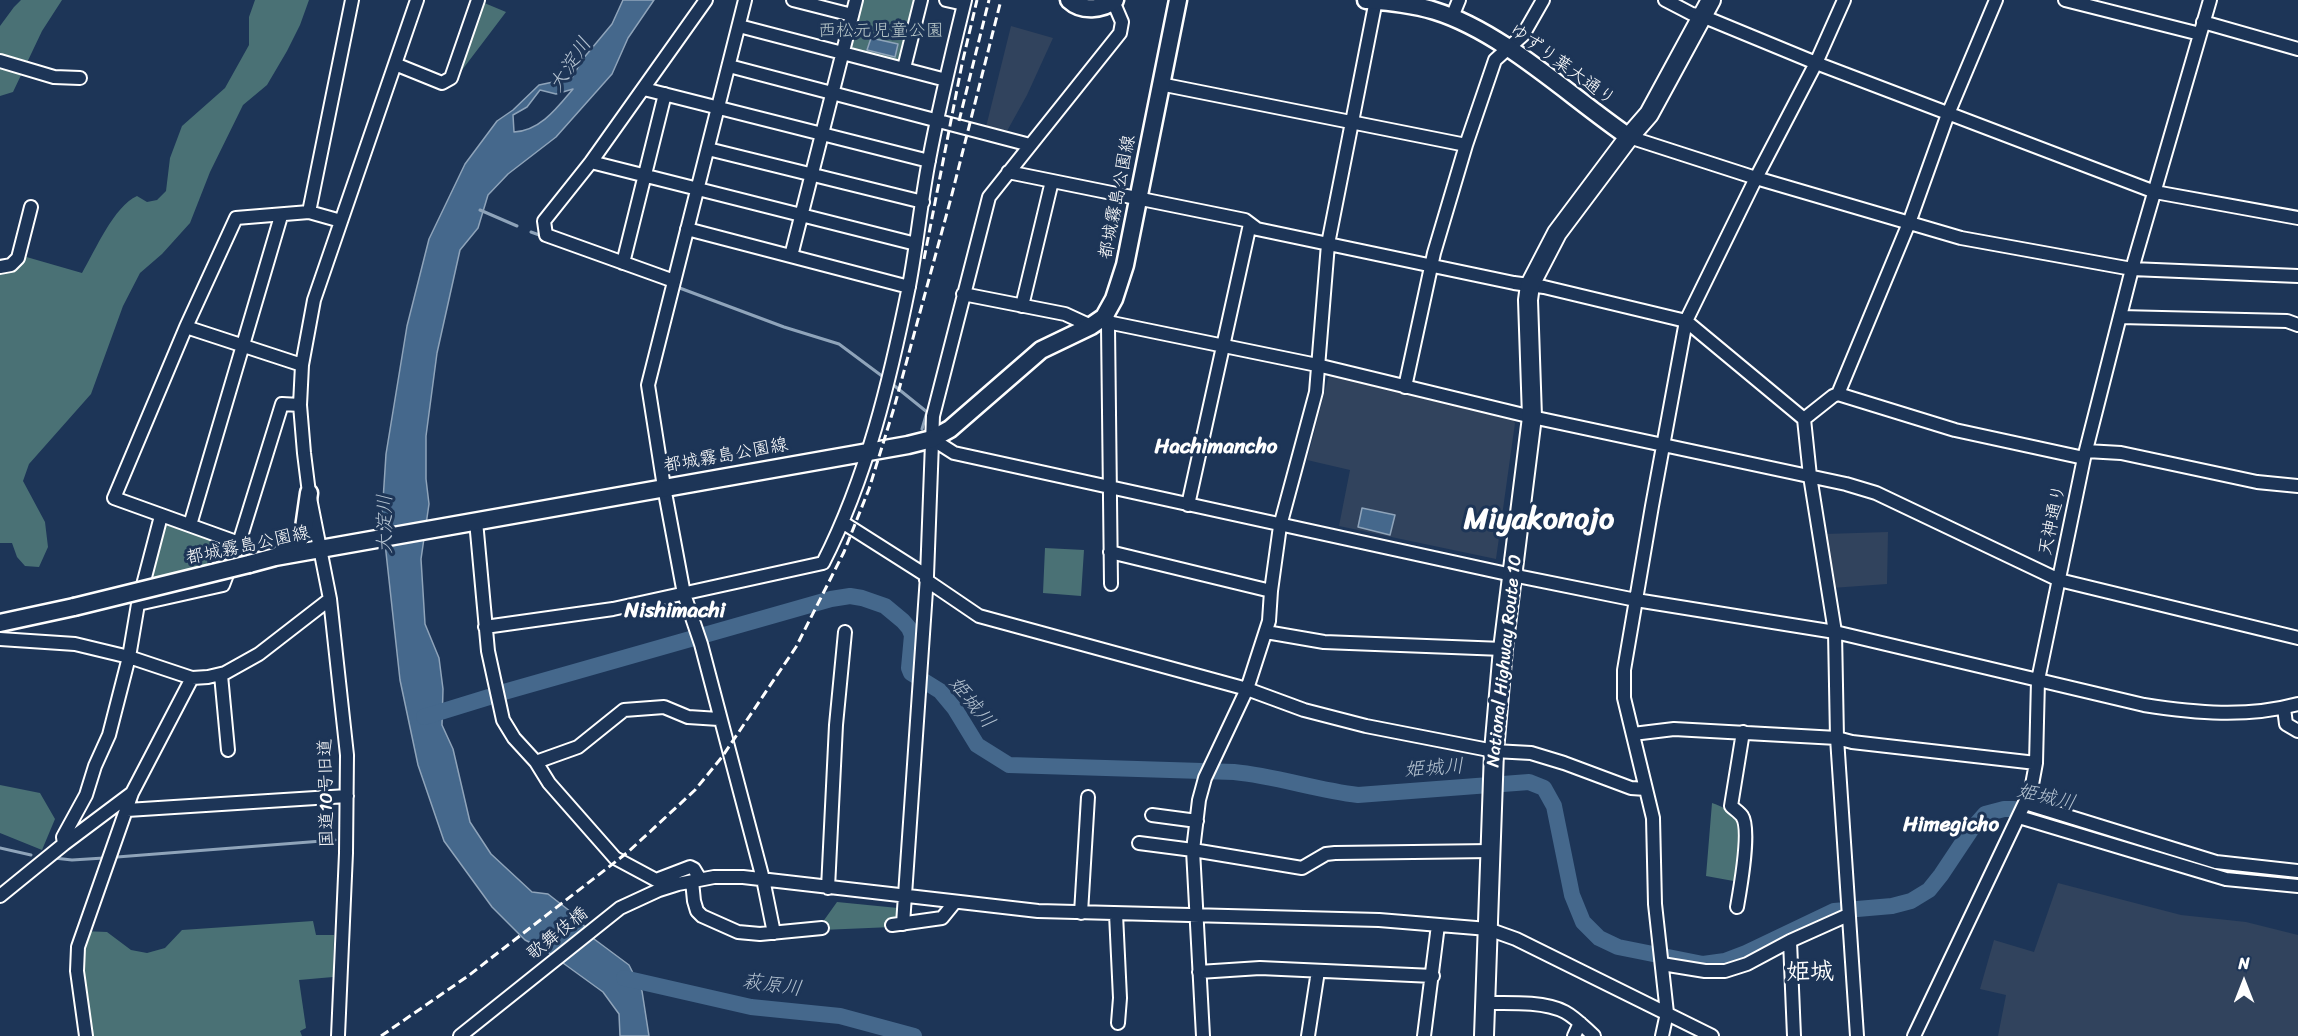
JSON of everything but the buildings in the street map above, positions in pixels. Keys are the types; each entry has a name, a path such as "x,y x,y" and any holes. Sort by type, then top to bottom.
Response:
{"highway":[{"name":"National Highway Route 10","path":"1484,1036 1494,751 1503,649 1532,417 1528,300 1530,285 1557,233 1629,137 1639,108 1698,10 1711,0"}],"main road":[{"path":"1069,0 1086,9 1106,6 1114,1"},
{"name":"都城霧島公園線","path":"0,623 276,557 664,487 908,446 932,439 950,429 1041,350 1098,322 1114,298 1125,265 1178,0"},
{"name":"ゆずり葉大通り","path":"1373,0 1419,7 1452,17 1478,29 1508,48 1629,137"},
{"path":"276,557 303,535 309,493"}],"street":[{"path":"309,212 352,0"},
{"name":"国道10号旧道","path":"338,1036 347,796 343,705 330,599 309,493 300,405 302,366 314,300 417,0"},
{"path":"395,64 442,83 452,78 478,0"},
{"path":"673,284 546,235 544,221 591,162 706,0"},
{"path":"746,0 648,385 684,594 700,644 763,879 774,933"},
{"path":"793,0 852,15"},
{"path":"791,256 856,0"},
{"path":"904,68 921,0"},
{"path":"485,627 613,609 823,563 842,522 869,451 909,287 929,161 964,2 946,0"},
{"path":"1203,1036 1193,850 1199,800 1205,778 1246,689 1266,632 1280,526 1316,392 1328,244 1373,0"},
{"path":"1452,17 1459,0"},
{"path":"1406,387 1431,265 1466,145 1495,60 1523,35 1543,0"},
{"path":"1665,0 1698,10 1816,63 2155,192 2298,218"},
{"path":"1662,1036 1667,1013 1655,904 1653,818 1624,698 1624,670 1663,444 1686,321 1756,178 1816,63 1844,0"},
{"path":"1838,394 1909,223 1948,114 1996,0"},
{"path":"2065,0 2298,49"},
{"name":"天神通り","path":"1914,1036 2031,790 2036,763 2038,680 2085,454 2132,269 2210,0"},
{"path":"955,902 942,918 897,924 903,895 927,578 933,416 989,197 1120,33 1122,22 1114,1"},
{"path":"739,26 946,80"},
{"path":"0,61 54,77 80,78"},
{"path":"729,66 1030,145"},
{"path":"1160,84 1466,145"},
{"path":"644,88 929,161"},
{"path":"623,263 665,94"},
{"path":"1629,137 1756,178 1961,238 2132,269 2298,276"},
{"path":"708,149 923,202"},
{"path":"591,162 916,244"},
{"path":"1008,172 1245,220 1257,229 1530,285 1686,321 1804,419 1810,476 1835,632 1837,738 1857,1036"},
{"path":"1022,306 1052,181"},
{"path":"0,267 11,265 18,258 31,207"},
{"path":"239,543 114,498 186,327 236,218 309,212 341,221"},
{"path":"190,525 281,216"},
{"path":"1188,505 1250,224"},
{"path":"687,229 909,287"},
{"path":"963,294 1065,314 1108,326 1111,584"},
{"path":"2120,317 2288,321 2298,326"},
{"path":"1098,322 1317,365 1532,417 1810,476 1876,493 2059,580 2298,638"},
{"path":"186,327 302,366"},
{"path":"1804,419 1838,394 1955,430 2085,454 2121,453 2257,482 2298,486"},
{"path":"138,603 223,585 239,543 282,404 300,405"},
{"path":"932,439 954,453 1280,526 1636,600 1835,632 2144,705 2187,712 2255,713 2298,704"},
{"path":"64,844 63,837 86,795 95,766 109,735 129,657 138,603 161,516"},
{"path":"472,522 488,651 503,720 514,738 536,762 549,783 615,858 656,880 690,867 694,868 696,880 694,901 697,911 702,916 748,935 822,928"},
{"path":"842,522 927,578 979,616 1246,689 1304,710 1366,726 1494,751 1531,753 1631,788 1646,789"},
{"path":"1110,552 1271,591"},
{"path":"0,639 75,644 129,657 192,678 221,675 259,654 330,599"},
{"path":"828,888 836,725 845,632"},
{"path":"1266,632 1324,642 1503,649"},
{"path":"221,675 228,750"},
{"path":"86,1036 77,971 78,947 132,793 192,678"},
{"path":"536,762 578,747 624,710 664,707 688,717 719,719"},
{"path":"2284,708 2286,724 2298,731"},
{"path":"1633,734 1674,729 1837,738 1852,742 2036,763"},
{"path":"1737,907 1744,864 1745,822 1731,806 1743,732"},
{"path":"3,891 132,793"},
{"path":"127,810 347,796"},
{"path":"1081,913 1088,797"},
{"path":"2023,808 2216,862 2298,871"},
{"path":"2023,808 2226,879 2298,886"},
{"path":"1152,814 1197,821"},
{"path":"1139,843 1302,868 1326,854 1491,851"},
{"path":"696,880 743,877 1038,911 1379,920 1488,929 1516,939 1712,1036"},
{"name":"歌舞伎橋","path":"460,1036 620,909 659,890 696,880"},
{"path":"1116,914 1120,998 1118,1023"},
{"path":"1662,963 1705,971 1725,970 1747,964 1790,941 1848,915"},
{"path":"1424,1036 1438,925"},
{"path":"1790,941 1794,1036"},
{"path":"1199,972 1260,968 1433,976"},
{"path":"1308,1036 1318,971"},
{"path":"1485,1003 1527,1004 1562,1010 1594,1036"},
{"path":"1574,1036 1580,1023"}],"shaded area":[{"path":"1011,26 1053,38 1027,95 1007,131 986,127"},
{"path":"1329,375 1513,417 1515,423 1496,559 1339,526 1350,470 1307,460"},
{"path":"1888,532 1887,584 1832,588 1825,534"},
{"path":"2058,883 2181,915 2246,922 2298,935 2298,1036 1998,1036 2006,995 1980,989 1994,940 2034,952"}],"green space":[{"path":"21,0 62,0 42,31 13,92 0,96 0,26"},
{"path":"255,0 309,0 300,25 267,85 243,105 210,172 190,223 162,254 140,273 123,306 91,394 29,464 23,481 45,522 48,547 39,567 25,566 17,557 12,543 0,543 0,270 23,256 82,273 113,219 129,201 137,196 147,202 157,200 166,191 170,158 182,126 225,88 249,45 249,17"},
{"name":"西松元児童公園","path":"856,0 921,0 904,68 842,53"},
{"path":"482,2 506,12 456,78"},
{"path":"163,524 214,540 206,567 148,580"},
{"path":"1045,548 1084,550 1081,596 1043,593"},
{"path":"0,785 40,793 55,819 42,850 0,833"},
{"path":"1712,803 1734,816 1739,824 1742,845 1739,882 1706,876"},
{"path":"837,902 898,908 898,922 892,927 822,930 822,923"},
{"path":"313,921 316,935 334,935 333,977 299,980 306,1028 300,1031 302,1036 86,1036 83,1020 83,931 107,932 131,950 147,953 165,948 182,930"}],"water":[{"name":"大淀川","path":"623,0 654,0 628,38 612,74 556,137 508,174 488,195 478,228 460,250 437,353 426,436 426,479 429,504 421,559 425,624 439,658 443,689 442,725 453,749 470,822 491,854 532,892 548,894 580,919 590,936 629,965 642,991 649,1036 620,1036 619,1014 603,992 545,950 525,940 492,907 444,841 418,765 400,680 382,516 386,454 407,326 429,239 465,164 497,121 513,110 539,85 572,78 582,60 612,24","holes":["573,89 540,123 532,128 514,132 513,115 527,107 540,90 556,94"]},
{"path":"871,38 898,44 895,57 867,50"},
{"path":"1362,508 1395,515 1390,535 1358,527"}],"waterway":[{"path":"480,210 517,226"},
{"path":"531,232 542,236"},
{"path":"677,287 784,327 839,344 886,379"},
{"path":"891,383 927,412 922,429"},
{"name":"姫城川","path":"504,692 831,599 850,596 862,598 885,606 903,621 912,635 909,668 911,673 940,691 955,709 977,745 1009,765 1234,772 1358,795 1529,782 1544,788 1554,806 1572,895 1583,922 1599,938 1618,947 1703,964 1725,961 1746,953 1834,911 1892,906 1911,901 1929,890 1985,814 2014,809 2131,845"},
{"name":"姫城川","path":"424,717 489,697"},
{"path":"117,857 335,840"},
{"path":"0,848 31,855"},
{"path":"54,858 72,860 104,858"},
{"name":"姫城川","path":"2201,866 2249,876 2298,880"},
{"name":"萩原川","path":"624,978 751,1007 840,1016 914,1036"}],"railway":[{"path":"924,259 962,64 977,0"},
{"path":"959,121 989,0"},
{"path":"381,1036 468,976 628,852 695,790 722,757 796,647 844,552 869,489 894,408 951,198 1001,0"}],"district":[{"name":"Hachimancho","path":"1216,448"},
{"name":"Miyakonojo","path":"1539,520"},
{"name":"Nishimachi","path":"675,612"},
{"name":"Himegicho","path":"1951,826"},
{"name":"姫城","path":"1810,973"}]}
